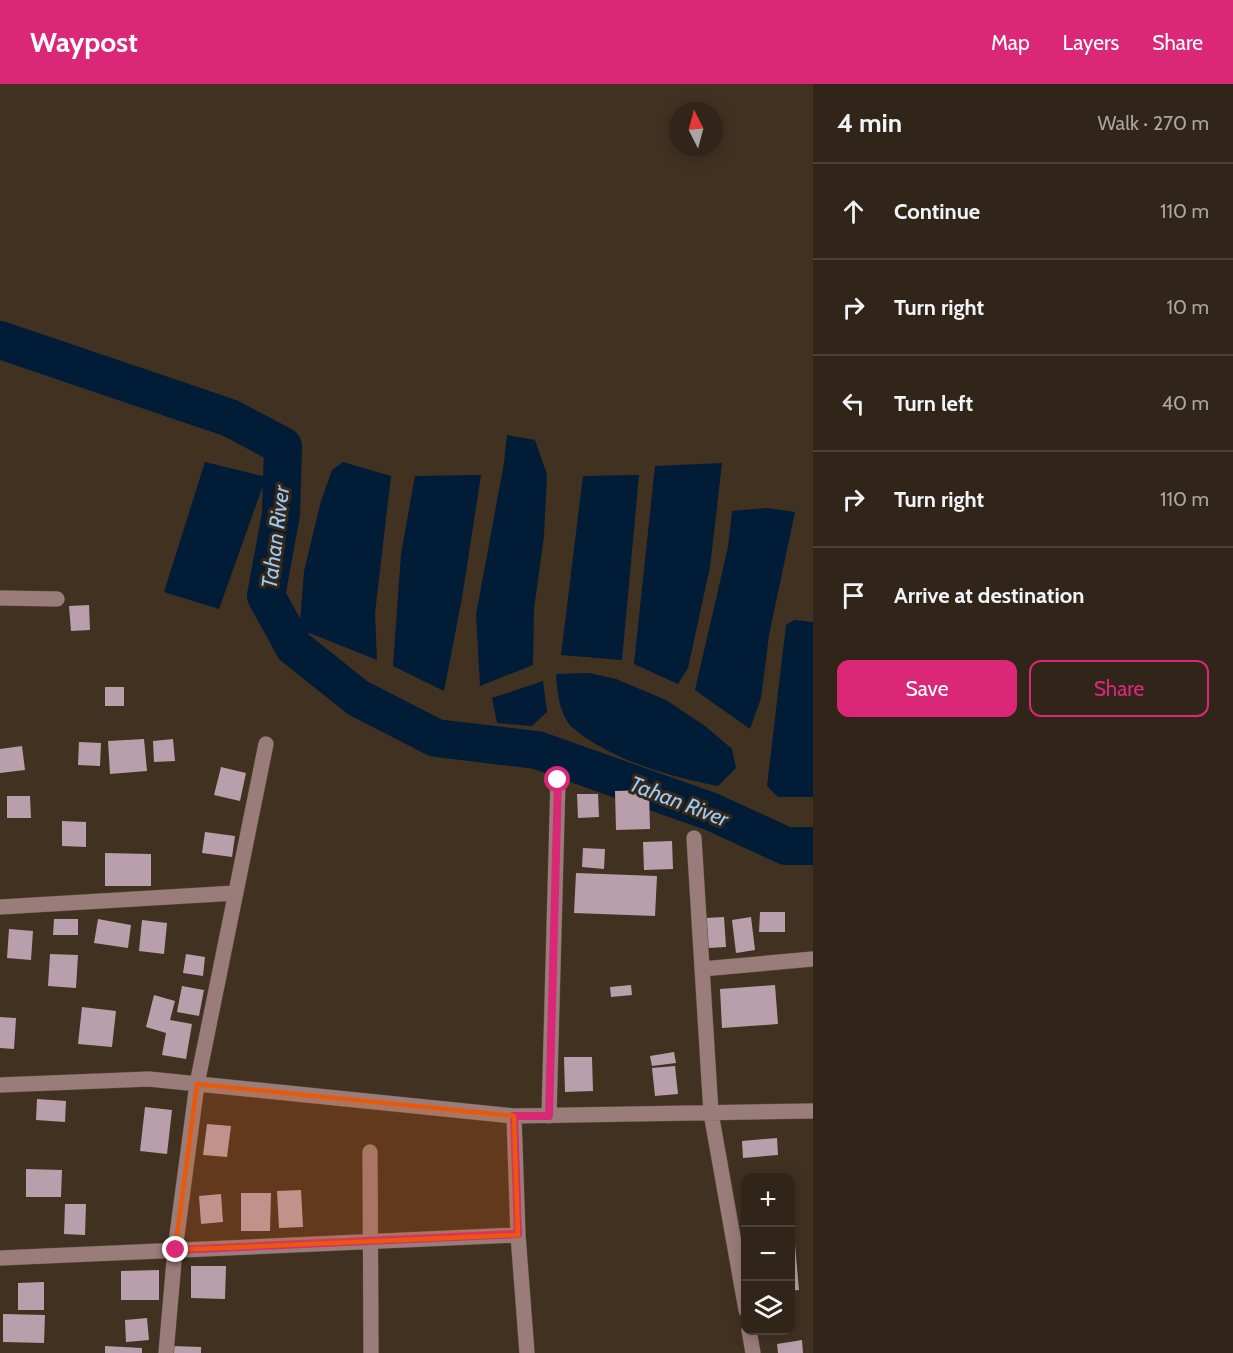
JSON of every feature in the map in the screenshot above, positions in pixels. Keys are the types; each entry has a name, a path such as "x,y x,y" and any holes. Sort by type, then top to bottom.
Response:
{"street":[{"path":"0,598 57,599"},
{"path":"166,1353 176,1250 197,1084 266,744"},
{"path":"549,1116 558,780"},
{"path":"694,838 711,1113 741,1282"},
{"path":"0,907 236,893"},
{"path":"702,969 813,959"},
{"path":"0,1085 149,1079 514,1116 813,1111"},
{"path":"514,1116 518,1234 527,1353"},
{"path":"370,1152 371,1353"},
{"path":"0,1258 518,1234"},
{"path":"750,1335 753,1353"}],"highlighted area":[{"path":"197,1084 514,1116 518,1235 175,1250"}],"water":[{"path":"507,435 535,440 547,474 544,536 534,609 533,665 480,686 476,615"},
{"path":"205,462 266,477 219,609 164,592"},
{"path":"343,462 391,476 375,613 377,660 307,632 300,622 304,571 321,501 332,470"},
{"path":"722,463 710,567 688,668 678,684 634,664 655,466"},
{"path":"481,475 462,598 444,691 393,666 401,554 415,476"},
{"path":"639,475 622,660 561,655 583,476"},
{"path":"767,508 795,512 769,635 761,698 750,729 695,690 728,547 732,511"},
{"path":"794,620 813,622 813,797 778,797 767,786 786,625"},
{"path":"589,673 616,679 666,700 705,726 732,749 736,768 718,786 646,767 594,743 569,724 559,700 556,680 556,674"},
{"path":"543,681 547,712 532,726 497,723 492,698"}],"building":[{"path":"89,605 90,630 71,631 69,606"},
{"path":"105,687 124,687 124,706 105,706"},
{"path":"144,739 147,771 110,774 108,741"},
{"path":"173,739 175,761 154,762 153,741"},
{"path":"79,742 101,743 100,766 78,765"},
{"path":"22,746 25,770 0,773 0,749"},
{"path":"221,767 246,773 240,801 214,795"},
{"path":"649,790 650,829 616,830 615,791"},
{"path":"577,794 598,794 599,817 578,818"},
{"path":"7,796 30,796 31,818 7,818"},
{"path":"62,821 86,822 86,847 62,846"},
{"path":"205,832 235,836 232,857 202,853"},
{"path":"672,841 673,869 644,870 643,842"},
{"path":"583,848 605,849 604,869 582,867"},
{"path":"105,853 151,854 151,886 105,886"},
{"path":"576,873 657,876 655,916 574,913"},
{"path":"760,912 785,912 785,932 759,932"},
{"path":"724,917 726,947 707,948 705,918"},
{"path":"751,917 755,950 736,953 732,920"},
{"path":"54,919 78,919 78,935 53,935"},
{"path":"98,919 131,925 128,948 94,943"},
{"path":"142,920 167,923 164,954 139,951"},
{"path":"9,929 33,931 31,960 7,958"},
{"path":"50,954 78,955 76,988 48,986"},
{"path":"186,954 205,957 203,976 183,973"},
{"path":"631,985 632,995 611,997 610,987"},
{"path":"775,985 778,1024 722,1028 720,989"},
{"path":"182,986 204,990 199,1016 177,1012"},
{"path":"154,995 175,1001 170,1020 192,1024 186,1059 162,1055 166,1033 146,1027"},
{"path":"82,1007 116,1011 112,1047 78,1044"},
{"path":"0,1017 16,1018 14,1049 0,1048"},
{"path":"674,1052 676,1063 652,1066 650,1056"},
{"path":"564,1057 592,1057 593,1091 565,1092"},
{"path":"675,1066 678,1094 655,1096 652,1068"},
{"path":"37,1099 66,1101 65,1122 36,1120"},
{"path":"145,1107 172,1110 167,1154 140,1151"},
{"path":"207,1124 231,1126 227,1157 203,1155"},
{"path":"777,1138 778,1155 743,1158 742,1141"},
{"path":"26,1169 62,1170 61,1197 26,1197"},
{"path":"301,1190 303,1227 279,1228 277,1191"},
{"path":"241,1193 271,1193 270,1231 241,1231"},
{"path":"221,1194 223,1222 201,1224 199,1196"},
{"path":"65,1204 86,1204 85,1235 64,1234"},
{"path":"795,1244 799,1290 795,1290"},
{"path":"191,1266 226,1266 225,1299 191,1298"},
{"path":"159,1270 159,1300 121,1300 121,1271"},
{"path":"44,1282 44,1310 18,1310 18,1283"},
{"path":"3,1314 45,1315 44,1343 3,1342"},
{"path":"147,1318 149,1340 126,1342 125,1320"},
{"path":"802,1340 803,1353 778,1353 777,1344"},
{"path":"105,1346 142,1348 142,1353 105,1353"},
{"path":"173,1346 201,1347 201,1353 173,1353"}],"waterway":[{"name":"Tahan River","path":"0,340 230,418 283,446 281,514 266,596 294,647 358,698 436,738 537,750 712,812 786,846 813,846"}],"route":[{"path":"176,1250 518,1234 514,1116 549,1116 558,780"}]}
